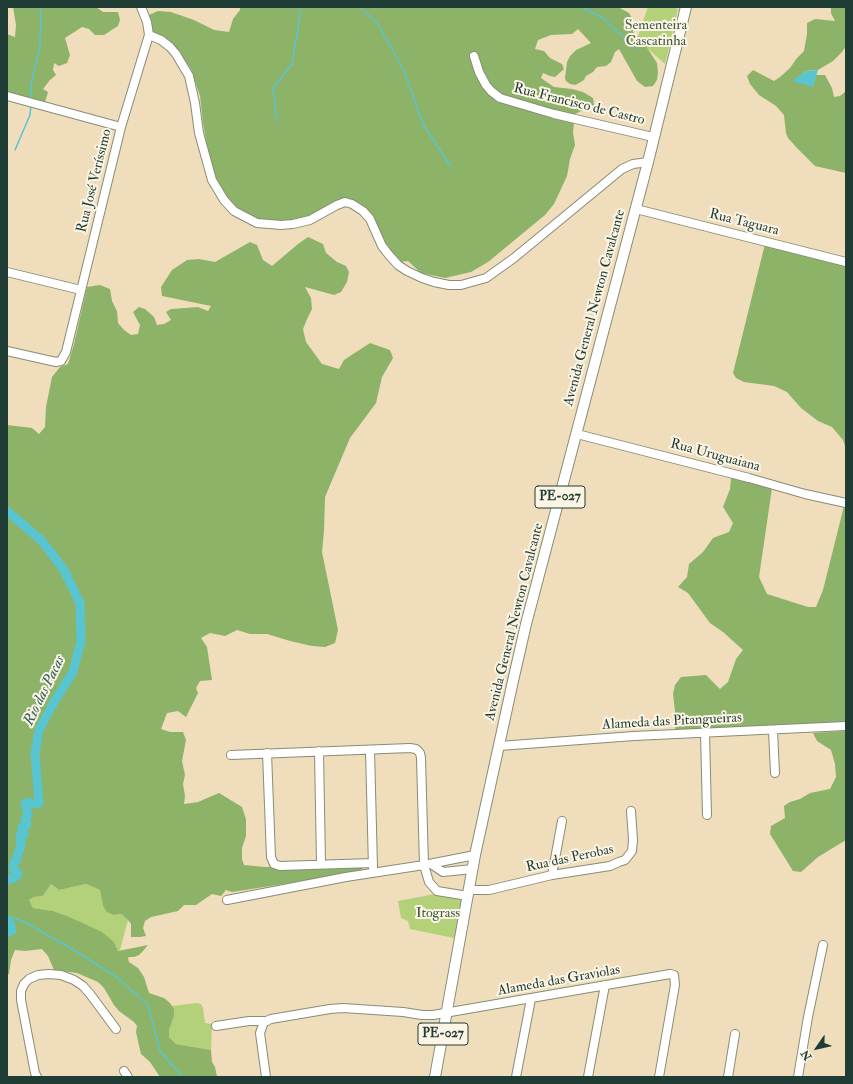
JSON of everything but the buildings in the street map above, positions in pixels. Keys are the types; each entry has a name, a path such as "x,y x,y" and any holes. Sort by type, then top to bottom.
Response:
{"main road":[{"name":"Avenida General Newton Cavalcante","path":"447,1013 475,855 526,624 648,162 686,7"},
{"name":"PE-027","path":"435,1077 447,1013"}],"street":[{"path":"141,7 147,22 149,35 161,40 170,47 180,59 189,76 195,103 199,133 212,180 224,200 234,211 257,223 287,224 310,220 345,202 352,204 363,211 370,219 382,246 388,255 398,265 407,271 434,282 449,285 461,285 486,278 514,258 622,169 633,164 648,162"},
{"name":"Rua José Veríssimo","path":"7,350 53,361 61,361 66,352 121,127 149,35"},
{"name":"Rua Francisco de Castro","path":"474,56 479,72 486,85 500,98 554,114 653,137"},
{"path":"7,96 121,127"},
{"name":"Rua Taguara","path":"636,208 846,262"},
{"path":"7,272 81,290"},
{"name":"Rua Uruguaiana","path":"577,434 805,494 846,503"},
{"name":"Alameda das Pitangueiras","path":"499,746 634,736 705,734 846,726"},
{"path":"773,730 775,773"},
{"path":"705,734 707,815"},
{"path":"231,755 412,748 418,751 421,754 428,865"},
{"path":"369,874 370,750"},
{"path":"319,751 321,864"},
{"path":"267,753 273,862 280,866 369,863"},
{"name":"Rua das Perobas","path":"428,865 429,882 434,890 441,893 468,893 489,890 552,875 610,866 625,860 632,851 632,811"},
{"path":"552,875 562,821"},
{"path":"227,900 369,874 428,865 475,855"},
{"path":"428,865 444,872 473,869"},
{"path":"798,1077 808,1017 823,945"},
{"path":"37,1077 21,1000 21,991 24,984 29,980 38,975 48,974 61,975 74,980 83,986 90,994 116,1029"},
{"name":"Alameda das Graviolas","path":"216,1026 249,1021 267,1021 330,1009 343,1008 399,1012 427,1016 667,974 674,975 675,985 658,1077"},
{"path":"588,1077 605,985"},
{"path":"516,1077 531,999"},
{"path":"266,1077 261,1029 264,1022 267,1021"},
{"path":"728,1077 735,1034"}],"green space":[{"path":"13,7 96,7 103,12 118,12 120,20 118,26 104,35 95,35 89,29 82,27 65,38 70,55 67,63 59,66 54,63 53,70 56,75 43,89 48,92 45,102 7,92 7,34 15,37 16,25"},
{"path":"240,7 618,7 629,13 632,18 633,32 642,40 657,63 657,80 653,86 645,87 637,81 619,49 615,52 611,62 606,66 597,67 593,72 586,76 584,80 575,85 570,84 565,78 567,62 570,56 576,50 591,43 578,29 572,34 551,35 538,40 535,49 544,51 550,58 562,64 564,69 555,77 543,73 541,78 554,87 583,92 593,98 594,105 575,114 573,132 575,145 570,159 567,176 554,204 545,215 488,262 471,272 445,278 421,273 408,261 400,262 387,249 367,209 351,199 311,217 280,223 264,221 248,216 236,208 226,197 211,170 200,96 191,69 166,39 152,31 148,18 149,15 158,11 171,12 194,20 214,30 229,32 233,19 240,10"},
{"name":"Sementeira Cascatinha","path":"648,7 672,7 678,9 665,64 637,39"},
{"path":"831,7 846,7 846,46 833,61 818,70 806,71 793,81 813,86 816,75 825,75 832,88 834,97 840,96 846,91 846,173 815,166 788,138 784,115 776,106 759,95 750,84 747,76 753,70 774,81 780,77 790,68 804,51 807,23 815,19 835,21 831,13"},
{"path":"308,237 323,244 326,253 337,262 346,266 349,272 347,282 341,292 334,295 305,287 311,298 312,309 303,329 306,342 322,364 339,369 344,360 370,343 390,350 393,358 382,377 376,403 350,438 325,497 322,552 338,630 335,643 325,647 312,646 267,634 250,634 237,630 225,636 210,633 201,638 207,647 212,680 200,681 196,688 198,693 186,717 178,711 167,713 161,729 170,732 183,732 186,740 182,761 185,775 183,784 185,796 184,804 198,802 219,793 242,807 246,819 246,836 242,848 242,859 244,865 265,867 361,865 363,871 232,892 226,890 221,896 212,894 196,905 184,905 178,911 151,917 145,921 143,928 146,936 140,937 131,937 131,924 128,920 121,914 114,915 107,912 103,906 100,890 86,884 59,890 51,884 43,896 34,897 29,900 33,908 53,911 102,932 114,942 118,951 148,945 139,955 129,957 129,962 138,968 144,977 149,993 164,998 174,1009 174,1016 169,1030 169,1037 176,1044 211,1050 212,1062 215,1067 217,1077 160,1077 150,1062 141,1054 136,1032 137,1026 119,1011 104,988 98,982 77,973 54,970 48,956 42,949 25,951 15,950 11,960 9,974 7,975 7,425 32,428 39,434 45,427 46,407 52,377 60,367 68,364 87,287 100,285 110,289 112,301 117,311 118,323 131,335 138,334 140,325 133,312 139,307 145,309 154,317 157,325 164,324 171,320 166,312 171,309 198,307 208,311 211,306 162,296 161,287 172,270 187,260 199,259 215,262 250,242 257,245 263,260 272,266"},
{"path":"765,244 846,265 846,449 843,440 832,427 818,421 801,408 787,392 774,386 744,382 736,378 733,373"},
{"path":"731,478 772,488 759,577 767,594 808,607 816,607 823,590 844,506 846,506 846,722 675,730 676,720 673,694 675,685 681,677 706,675 720,689 728,682 736,659 743,650 723,632 710,623 688,593 678,587 687,577 689,564 703,552 713,538 729,532 733,523 723,507 730,489"},
{"path":"846,731 846,840 818,857 801,872 793,871 770,834 771,826 785,818 784,806 810,793 830,789 836,777 835,764 831,750 817,741 813,733"},
{"path":"51,884 59,890 86,884 100,890 103,906 114,915 121,914 128,920 120,950 118,951 114,942 67,916 53,911 33,908 29,900 34,897 43,896"},
{"name":"Itograss","path":"435,894 463,898 454,938 410,929 408,921 401,918 398,901"},
{"path":"197,1003 201,1004 203,1008 205,1023 212,1024 211,1050 176,1044 169,1037 169,1030 174,1016 174,1009 172,1006"}],"water":[{"path":"818,70 813,87 792,81 806,71"}],"waterway":[{"path":"31,99 31,85 40,46 41,7"},
{"path":"277,121 273,88 292,64 300,15 299,7"},
{"path":"360,7 378,24 404,71 423,124 451,167"},
{"path":"581,7 603,18 636,49"},
{"path":"15,150 30,115 31,105"},
{"name":"Rio das Pacas","path":"7,511 42,541 64,570 80,603 81,641 73,672 54,702 39,730 35,754 39,803 34,804 27,802 25,804 28,815 25,819 27,824 26,826 22,827 24,835 20,836 21,846 13,868 18,874 14,878 7,880"},
{"path":"7,916 23,921 74,950 118,978 148,1005 160,1051 183,1077"},
{"name":"Rio das Pacas","path":"7,920 9,921 12,930 7,933"}]}
